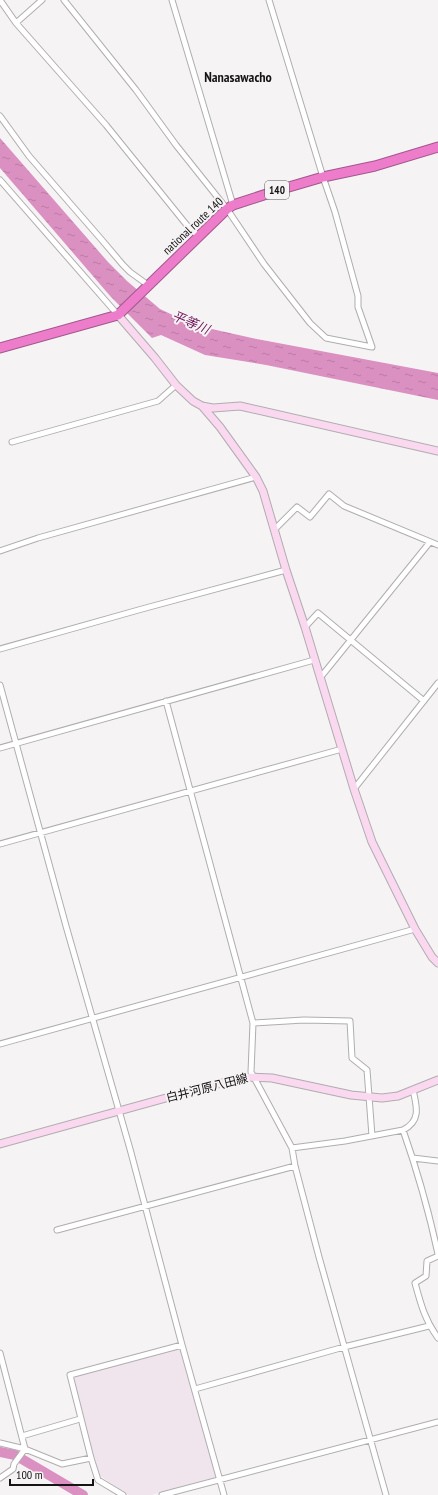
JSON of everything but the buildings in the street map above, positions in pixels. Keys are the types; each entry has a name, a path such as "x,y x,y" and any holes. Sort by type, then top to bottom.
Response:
{"highway":[{"name":"national route 140","path":"0,348 119,314 230,207 256,196 323,177 375,166 438,147"}],"street":[{"path":"0,0 16,22 106,125 190,229 199,236"},
{"path":"16,22 42,0"},
{"path":"64,0 136,90 176,145 230,207 264,264 310,323 326,338 372,346 358,307 358,296 335,212 269,0"},
{"path":"172,0 230,207"},
{"path":"0,116 29,156 101,238 123,266 147,286"},
{"path":"0,180 119,314 176,385 193,401 202,406 213,408 240,406 438,451"},
{"path":"12,442 158,401 176,385"},
{"path":"202,406 220,427 256,477 264,491 286,570 372,842 415,930 432,957 438,963"},
{"path":"0,551 38,538 256,477"},
{"path":"274,530 297,507 310,517 329,494 344,506 438,546"},
{"path":"320,678 430,542"},
{"path":"0,649 286,570"},
{"path":"305,627 318,613 350,642 424,701"},
{"path":"0,748 314,660"},
{"path":"354,789 438,684"},
{"path":"0,685 224,1495"},
{"path":"166,701 253,1022 251,1072 292,1148 295,1166 344,1347 386,1495"},
{"path":"0,844 342,749"},
{"path":"0,1044 415,930"},
{"path":"253,1022 304,1020 350,1021 352,1058 367,1070 372,1136"},
{"name":"白井河原八田線","path":"0,1144 236,1079 254,1077 288,1081 369,1098 388,1098 438,1080"},
{"path":"292,1148 403,1130 410,1126 415,1120 416,1104 413,1090"},
{"path":"403,1130 413,1158 432,1226 438,1255 427,1261 426,1276 415,1283 422,1311 429,1326 438,1338"},
{"path":"413,1158 438,1161"},
{"path":"57,1230 295,1166"},
{"path":"195,1389 344,1347 429,1326"},
{"path":"123,1495 98,1480 90,1458 70,1375 182,1345"},
{"path":"0,1353 22,1436 24,1451 14,1464 13,1469 0,1478"},
{"path":"22,1436 80,1419"},
{"path":"162,1495 438,1422"},
{"path":"0,1443 62,1464 90,1458"}],"shaded area":[{"path":"179,1349 182,1351 216,1475 214,1478 151,1495 128,1495 99,1475 74,1379 76,1375"}],"water":[{"path":"0,138 108,262 127,281 160,309 194,325 252,338 438,373 438,400 266,365 205,355 161,335 152,338 111,297 0,168"}],"waterway":[{"path":"0,1452 15,1455 83,1495"}],"district":[{"name":"Nanasawacho","path":"238,77"}],"water label":[{"name":"平等川","path":"191,322"}]}
